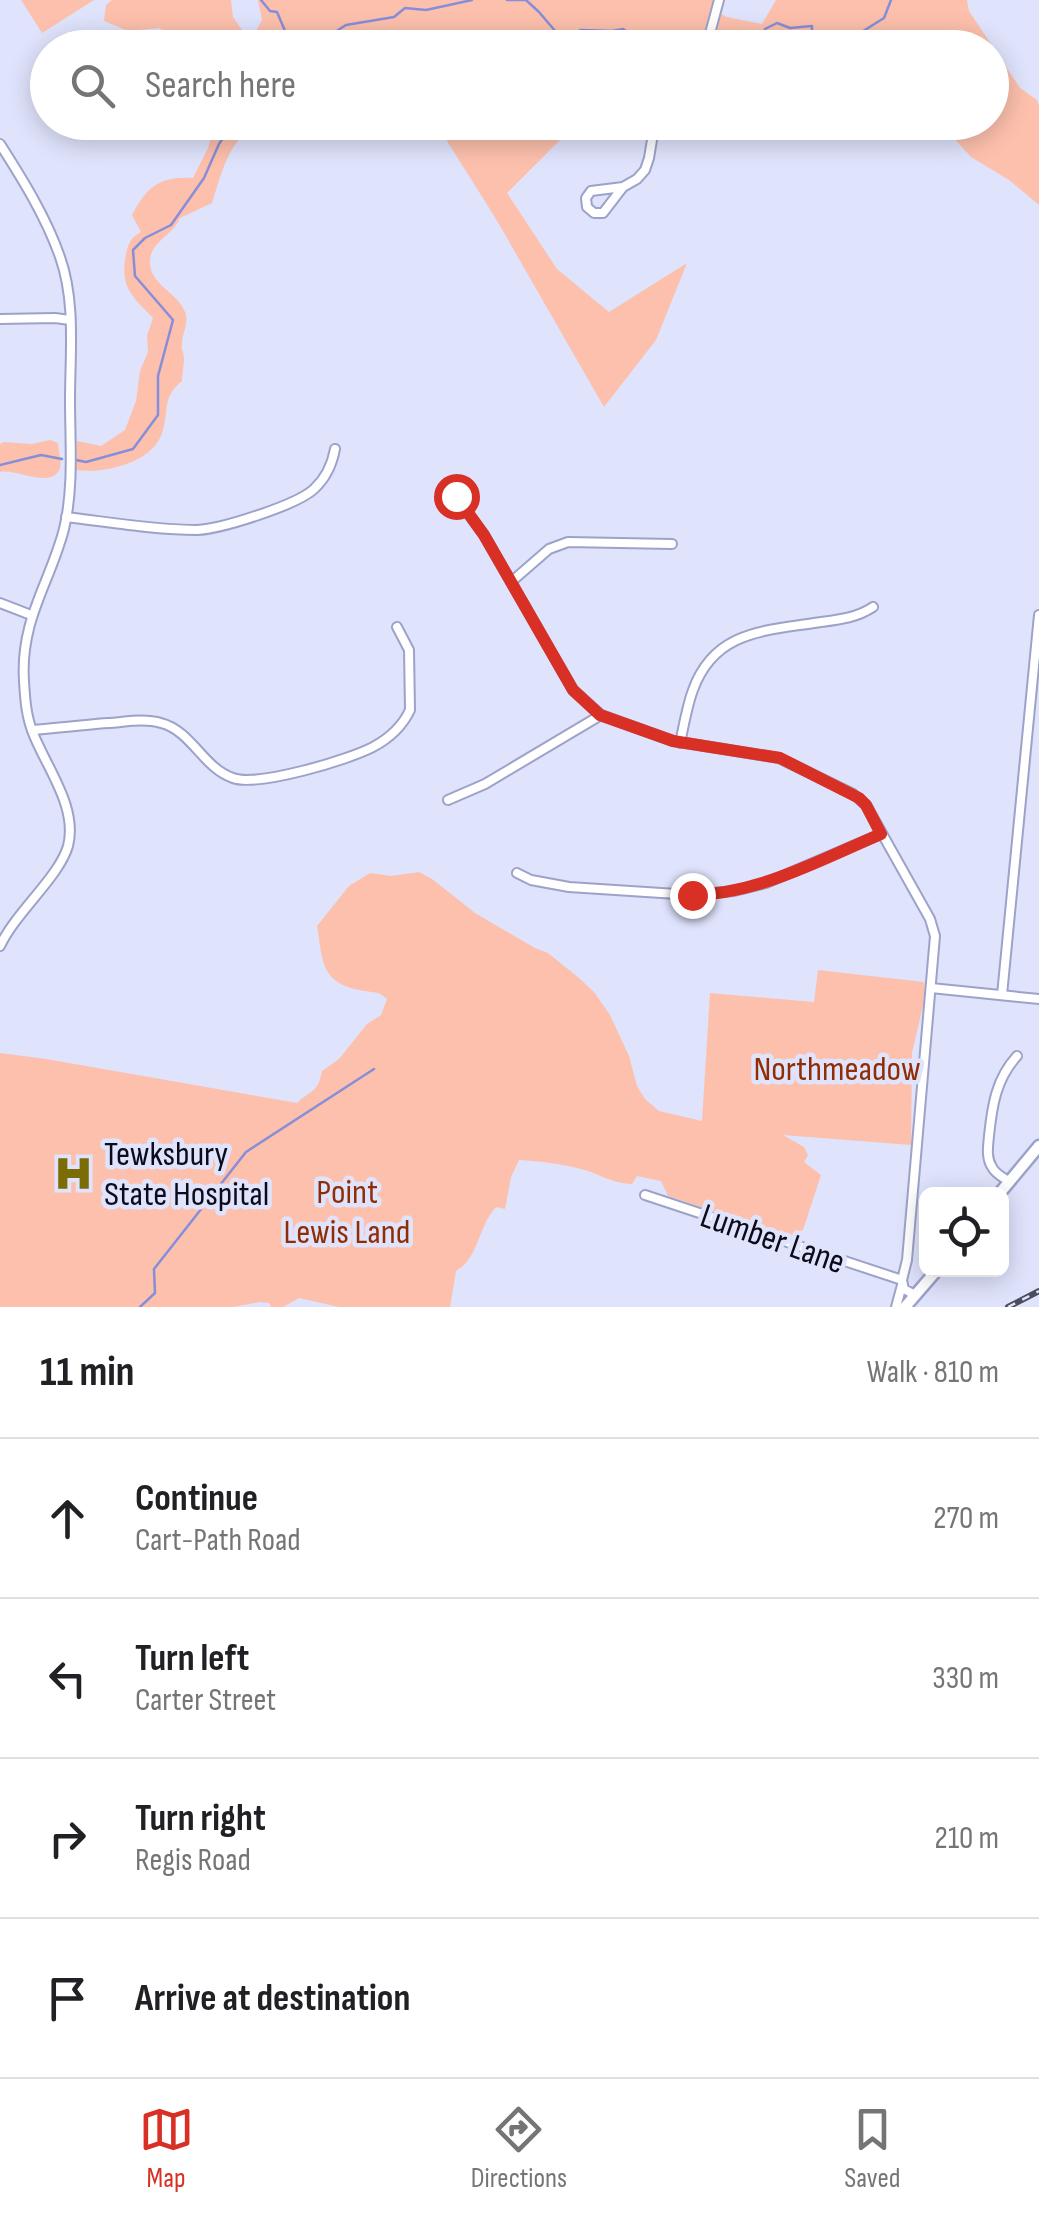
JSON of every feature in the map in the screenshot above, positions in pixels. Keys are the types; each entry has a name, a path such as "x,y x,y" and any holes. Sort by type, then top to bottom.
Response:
{"main road":[{"path":"1005,1187 1039,1146"},
{"path":"905,1307 930,1277"}],"street":[{"path":"711,30 719,0"},
{"path":"624,187 591,190 586,198 587,208 603,213 624,187 640,176 647,166 651,140"},
{"path":"0,144 40,210 61,260 70,320 66,517 32,616 24,656 27,714 64,801 69,839 59,864 20,913 0,946"},
{"path":"0,318 70,320"},
{"path":"66,517 178,529 219,527 305,496 329,470 335,449"},
{"path":"451,490 484,535 573,690 600,715 680,742 780,758 859,798 933,925 906,1260 896,1307"},
{"path":"511,582 549,549 568,542 672,544"},
{"path":"0,604 32,616"},
{"path":"680,742 694,689 711,658 724,646 758,631 853,617 873,607"},
{"path":"1002,995 1039,616"},
{"path":"32,730 138,720 165,724 187,738 218,771 250,782 352,756 390,735 410,710 409,650 398,627"},
{"path":"448,800 486,784 600,715"},
{"path":"517,873 531,880 570,887 712,895 766,883 881,834"},
{"path":"930,988 1039,999"},
{"path":"1010,1182 992,1170 988,1146 993,1098 1017,1056"},
{"name":"Lumber Lane","path":"645,1195 902,1283"},
{"path":"902,1283 904,1289 915,1295"}],"green space":[{"path":"21,0 94,0 47,30 40,30"},
{"path":"112,0 231,0 233,17 242,30 126,30 104,21 106,5"},
{"path":"258,0 716,0 707,30 257,30 262,20"},
{"path":"776,0 967,0 969,11 982,30 715,30 719,13 762,24"},
{"path":"1009,71 1039,105 1039,205 1009,180 971,157 956,140 1009,140"},
{"path":"210,140 239,140 223,168 212,203 180,218 151,255 154,276 181,305 186,319 182,381 169,398 163,430 150,451 127,464 76,470 77,441 101,446 125,430 148,352 147,336 153,318 130,292 125,278 128,247 141,232 132,215 155,185 171,179 193,178"},
{"path":"446,140 560,140 507,193 557,269 609,312 687,263 656,340 604,407"},
{"path":"50,440 58,443 60,468 56,474 42,478 0,472 0,444"},
{"path":"419,872 475,913 548,953 579,978 610,1015 645,1099 659,1111 702,1121 710,993 814,1002 818,970 924,982 925,997 912,1053 911,1145 783,1135 804,1147 808,1155 804,1162 821,1175 803,1230 789,1236 668,1196 661,1181 637,1176 632,1184 626,1184 568,1166 519,1160 511,1177 505,1209 496,1207 469,1258 456,1271 450,1307 339,1307 299,1298 283,1307 260,1302 233,1307 0,1307 0,1053 297,1103 316,1087 322,1071 339,1059 367,1024 381,1015 387,999 379,993 350,988 332,977 323,961 317,926 349,886 370,873 391,876"}],"waterway":[{"path":"261,0 270,11 277,12 285,30"},
{"path":"338,30 346,25 394,17 405,8 426,10 472,0"},
{"path":"507,0 526,0 554,30"},
{"path":"865,30 884,18 891,0"},
{"path":"765,30 777,23 790,28 812,26 812,30"},
{"path":"618,30 625,30"},
{"path":"76,460 86,462 133,449 158,415 158,376 173,320 135,276 133,250 145,238 171,225 204,178 222,140"},
{"path":"0,465 41,455 62,459"},
{"path":"140,1307 155,1293 154,1269 246,1152 374,1069"}],"railway":[{"path":"1008,1307 1039,1291"}],"place":[{"name":"Tewksbury State Hospital","path":"74,1173"}],"route":[{"path":"456,496 484,535 573,690 600,715 673,741 780,758 859,798 881,834 749,888 692,895"}],"park label":[{"name":"Northmeadow","path":"837,1068"},
{"name":"Point Lewis Land","path":"347,1211"}]}
